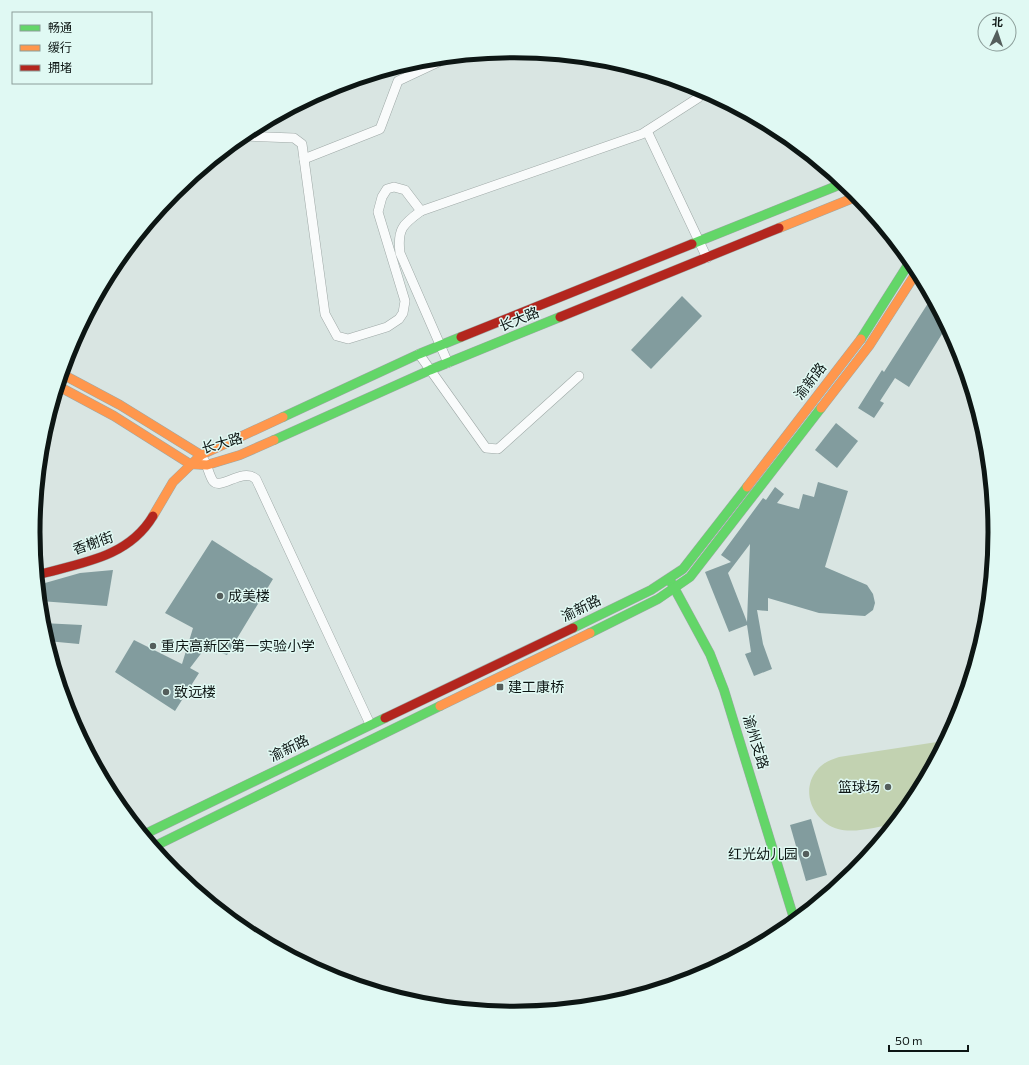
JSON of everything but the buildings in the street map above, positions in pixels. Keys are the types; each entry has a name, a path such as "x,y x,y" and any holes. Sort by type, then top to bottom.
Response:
{"street":[{"path":"304,159 380,129 398,81 431,66"},
{"path":"448,363 400,253 398,239 403,224 421,212 647,131 699,96"},
{"path":"647,131 707,258"},
{"path":"254,136 294,138 302,144 325,314 337,336 348,339 387,327 398,320 403,313 405,301 378,212 382,197 387,189 394,187 405,190 421,212"},
{"name":"长大路","path":"201,455 419,354 838,186"},
{"name":"长大路","path":"190,464 207,465 240,455 430,370 852,199"},
{"name":"渝新路","path":"148,833 370,724 651,590 683,569 861,339 907,266"},
{"name":"渝新路","path":"158,845 658,600 675,589 690,577 840,386 869,346 914,277"},
{"path":"419,354 486,448 498,449 578,376"},
{"path":"66,376 120,405 201,455 207,465 212,480 216,483 220,484 246,474 252,475 256,479 370,724"},
{"path":"62,388 114,416 190,464"},
{"name":"香榭街","path":"42,574 107,556 126,546 147,526 173,482 201,455"},
{"name":"渝州支路","path":"669,579 710,654 724,690 793,916"}],"green space":[{"path":"940,743 909,796 887,825 852,831 838,829 822,820 816,812 809,795 812,777 818,769 830,760 839,757"}],"traffic: fast":[{"path":"692,244 838,186"},
{"path":"861,339 907,266"},
{"path":"274,440 430,370 560,317"},
{"path":"283,417 419,354 461,337"},
{"path":"590,633 658,599 690,577 821,408"},
{"path":"573,628 651,590 683,569 747,487"},
{"path":"671,582 710,654 724,690 793,916"},
{"path":"158,845 440,706"},
{"path":"148,833 385,718"}],"traffic: slow":[{"path":"779,228 851,199"},
{"path":"821,408 869,346 914,277"},
{"path":"747,487 861,339"},
{"path":"66,376 120,405 201,455"},
{"path":"62,388 114,416 190,464 207,465 240,455 274,440"},
{"path":"153,516 173,482 201,455 283,417"},
{"path":"440,706 590,633"}],"traffic: jam":[{"path":"560,317 779,228"},
{"path":"461,337 692,244"},
{"path":"42,574 102,557 117,550 143,530 153,516"},
{"path":"385,718 573,628"}],"place":[{"name":"成美楼","path":"220,596"},
{"name":"重庆高新区第一实验小学","path":"153,646"},
{"name":"建工康桥","path":"500,687"},
{"name":"致远楼","path":"166,692"},
{"name":"篮球场","path":"888,787"},
{"name":"红光幼儿园","path":"806,854"}]}
